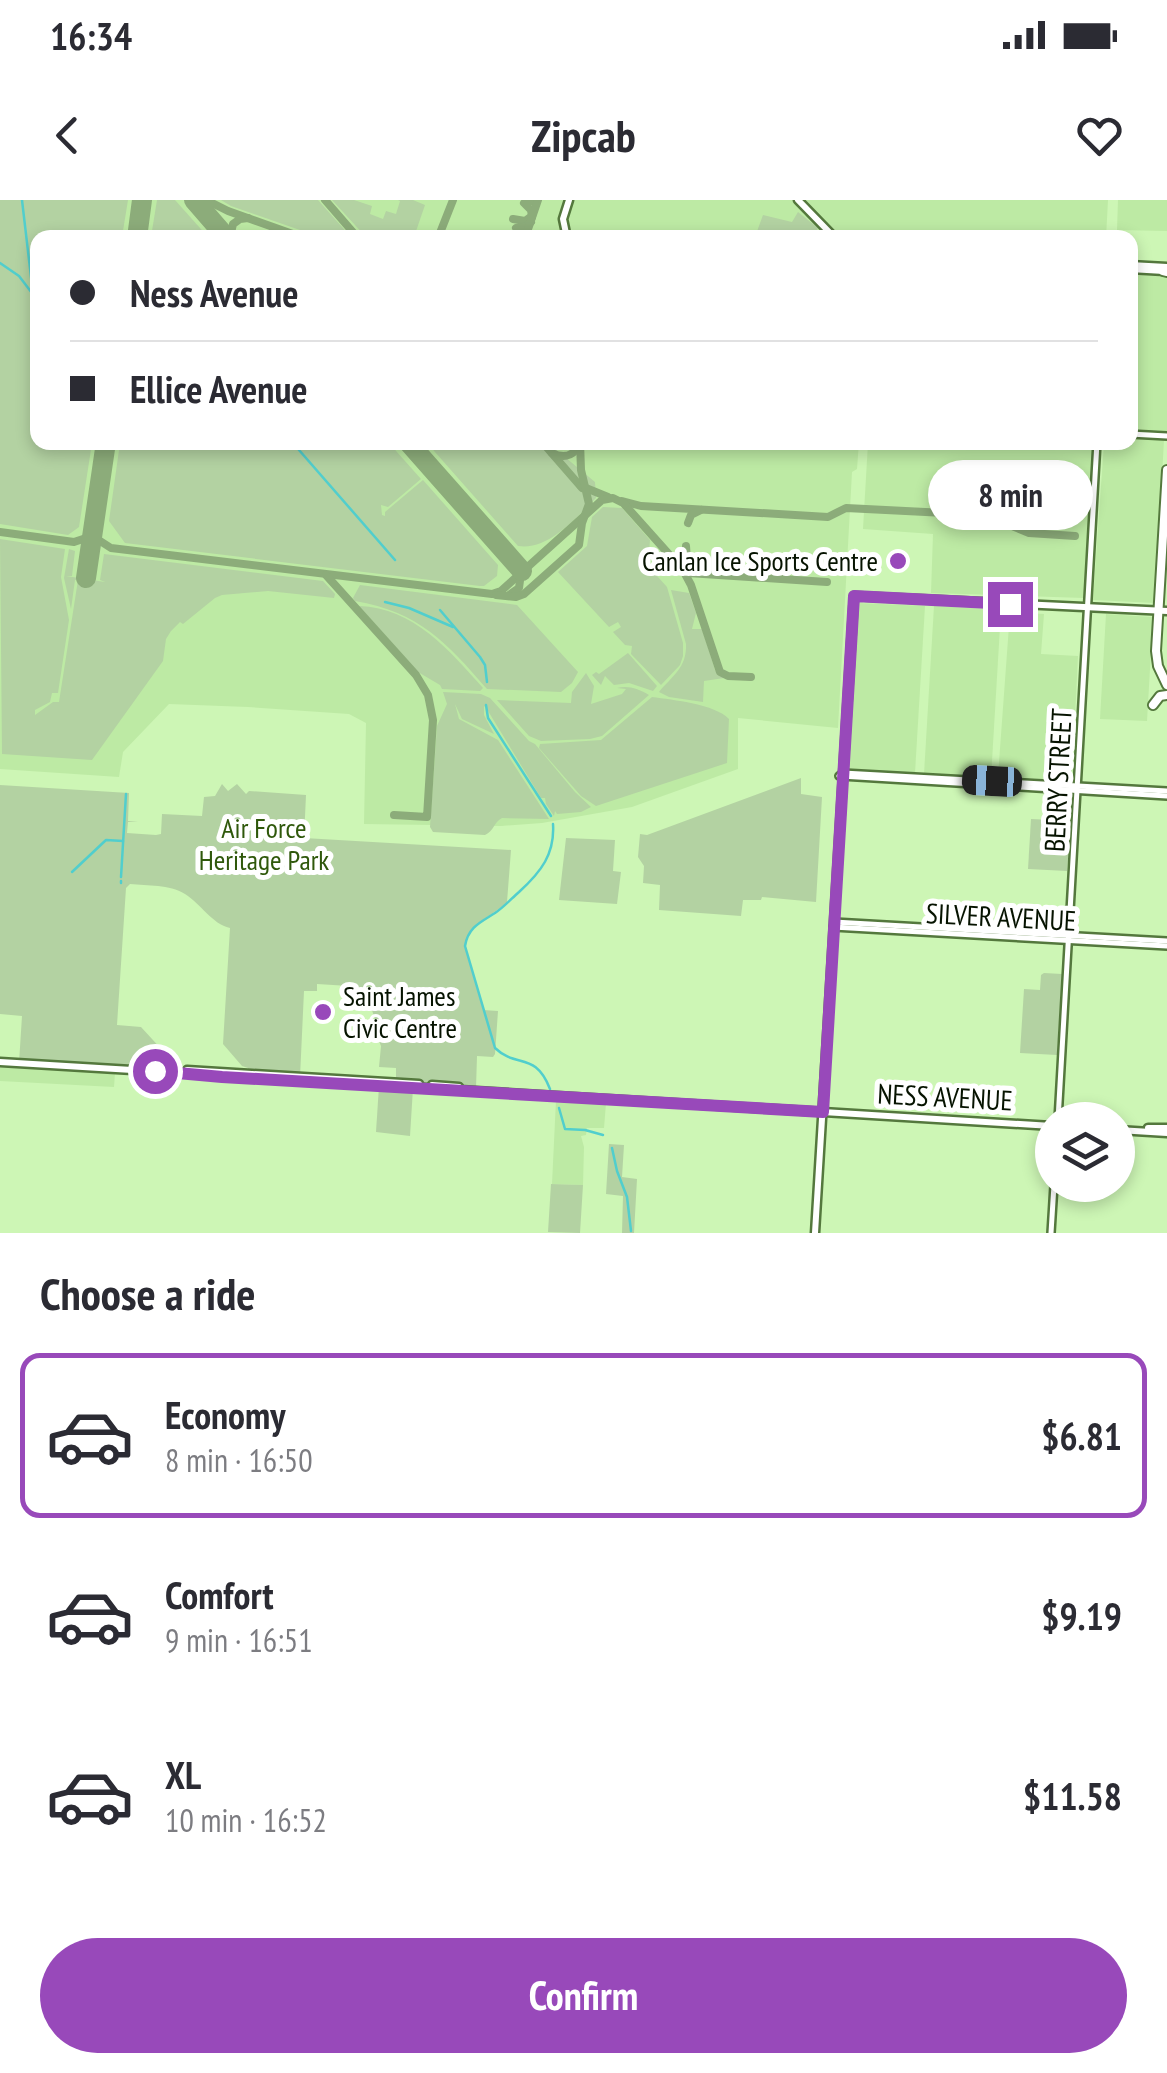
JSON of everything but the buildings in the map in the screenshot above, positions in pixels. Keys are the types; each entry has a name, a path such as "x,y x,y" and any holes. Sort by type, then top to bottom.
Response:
{"main road":[{"path":"565,230 563,223 569,200"},
{"path":"798,200 827,230"},
{"path":"1138,268 1166,270"},
{"path":"1167,470 1163,611 1156,651 1167,686"},
{"path":"815,1233 854,596 1163,611"},
{"path":"1153,705 1167,694"},
{"name":"NESS AVENUE","path":"0,1062 1035,1121"},
{"path":"1135,1129 1167,1131"}],"street":[{"path":"1138,434 1167,436"},
{"name":"BERRY STREET","path":"1056,1102 1098,450"},
{"path":"843,775 1167,794"},
{"name":"SILVER AVENUE","path":"834,925 1167,944"},
{"path":"1051,1233 1053,1202"}],"shaded area":[{"path":"12,200 1108,200 1106,230 30,230 30,450 858,450 857,469 852,472 838,728 738,718 738,769 632,807 501,826 364,824 366,723 349,714 169,704 123,752 119,777 0,769 0,279"},
{"path":"1118,200 1167,200 1167,231 1117,230"},
{"path":"1138,275 1167,277 1167,431 1138,429"},
{"path":"1138,438 1164,440 1155,603 1093,600 1104,450 1138,450"},
{"path":"868,450 1093,450 1084,598 931,593 933,534 863,529"},
{"path":"858,603 925,606 915,773 847,769"},
{"path":"934,606 1001,610 991,778 924,774"},
{"path":"1010,612 1044,614 1041,654 1078,656 1072,781 998,776"},
{"path":"1106,614 1153,617 1147,721 1100,719"},
{"path":"0,1067 115,1073 114,1087 0,1081"},
{"path":"556,1100 606,1103 604,1128 587,1128 586,1135 581,1136 583,1185 552,1184"}],"green space":[{"path":"0,200 128,200 123,230 30,230 30,450 91,450 79,527 68,535 0,524"},
{"path":"157,200 175,200 202,230 152,230"},
{"path":"221,200 318,200 345,230 300,230"},
{"path":"332,200 354,200 372,206 370,214 383,219 386,211 396,214 398,200 425,205 416,230 360,230"},
{"path":"798,212 818,228 758,230 763,215 792,222"},
{"path":"119,450 395,450 421,479 388,507 381,505 382,515 423,480 498,565 497,576 480,586 125,543 109,521"},
{"path":"433,450 556,450 595,482 596,498 571,523 540,543 518,546"},
{"path":"603,507 622,508 650,540 648,566 667,587 683,656 680,665 661,685 631,654 632,646 625,645 613,632 621,627 618,622 609,627 558,572 587,546 592,517"},
{"path":"0,539 65,549 61,577 69,620 58,693 52,693 50,702 35,710 35,715 59,702 78,580 71,609 64,578 69,549 75,551 72,576 66,576 105,582 100,580 104,554 323,581 335,594 334,598 268,591 215,598 171,631 163,661 92,760 2,754"},
{"path":"360,585 517,605 578,672 561,692 487,689 444,643 414,621 355,601"},
{"path":"671,590 689,593 696,613 692,629 702,629 715,670 724,678 704,681 703,702 659,692 678,671 686,652"},
{"path":"359,606 397,614 413,623 443,646 483,688 442,689 418,672"},
{"path":"628,653 657,686 653,691 629,683 614,685 605,676 601,685 592,675"},
{"path":"586,673 594,686 591,704 622,694 626,689 617,688 621,687 649,695 602,736 541,741 529,736 497,700 571,703 572,692"},
{"path":"443,692 490,698 591,807 581,812 555,811 554,816 486,705 484,715 494,734 462,719 455,704 459,719 498,740 549,819 502,818 485,835 433,832 430,827 437,726 447,704"},
{"path":"652,697 704,706 729,719 727,763 596,806 581,796 539,748 540,744 601,740"},
{"path":"801,778 801,794 822,797 816,902 762,897 743,900 741,916 659,910 660,885 643,883 644,866 638,857 640,834 647,835"},
{"name":"Air Force Heritage Park","path":"222,784 228,791 237,784 246,794 249,791 306,795 304,838 511,850 507,902 476,925 465,946 483,1010 498,1011 495,1054 477,1056 476,1088 396,1083 396,1068 379,1067 381,1040 372,1010 349,986 317,984 317,991 304,991 300,1077 249,1074 248,1068 223,1044 230,928 179,891 130,884 126,888 117,1025 141,1027 164,1052 177,1056 176,1072 19,1063 22,1016 0,1014 0,785 129,793 128,821 138,822 128,822 127,833 156,835 161,834 162,814 202,816 204,797 215,796"},
{"path":"1031,819 1071,821 1067,871 1028,869"},
{"path":"566,838 615,840 613,871 621,872 617,904 559,900"},
{"path":"1044,973 1062,974 1057,1055 1020,1053 1024,989 1040,990"},
{"path":"379,1086 413,1088 410,1136 376,1132"},
{"path":"609,1144 624,1145 622,1177 637,1179 634,1233 622,1233 623,1196 606,1194"},
{"path":"551,1184 583,1185 580,1233 548,1232"}],"waterway":[{"path":"22,200 30,268"},
{"path":"0,263 19,276 30,290"},
{"path":"299,450 395,560"},
{"path":"385,602 453,627"},
{"path":"440,610 480,657 487,682"},
{"path":"486,705 488,718 551,816"},
{"path":"121,877 126,794"},
{"path":"550,1089 532,1065 495,1048 465,946 476,926 505,905 540,870 552,844 553,824"},
{"path":"72,872 106,840 123,841"},
{"path":"559,1108 565,1129 603,1135"},
{"path":"612,1148 627,1197 631,1231"}],"taxiway":[{"path":"206,200 281,230"},
{"path":"325,200 351,230"},
{"path":"441,230 453,200"},
{"path":"532,217 524,203 536,200"},
{"path":"528,230 538,200"},
{"path":"513,219 525,221 532,216"},
{"path":"232,230 233,224 248,218"},
{"path":"517,230 531,222"},
{"path":"549,450 582,488"},
{"path":"552,453 566,456 576,450"},
{"path":"496,595 524,594 579,545 589,504 580,450"},
{"path":"581,486 608,497"},
{"path":"94,523 97,539 111,548 492,594 501,591 602,500 613,498 625,504"},
{"path":"622,501 641,506 828,517 846,508 985,515 1029,533 1075,536"},
{"path":"625,505 688,573 827,582"},
{"path":"688,523 691,515 701,510"},
{"path":"0,532 74,542 86,538 93,527"},
{"path":"491,537 521,573 519,588 509,595"},
{"path":"686,546 688,572"},
{"path":"683,570 720,672 751,677"},
{"path":"326,575 416,675 428,695 433,720 427,817 394,815"}],"runway":[{"path":"138,230 142,200"},
{"path":"194,200 220,230"},
{"path":"86,578 105,450"},
{"path":"415,450 522,571"}],"place":[{"name":"Canlan Ice Sports Centre","path":"898,561"},
{"name":"Saint James Civic Centre","path":"323,1012"}],"route":[{"path":"155,1071 823,1112 854,596 1010,604"}]}
